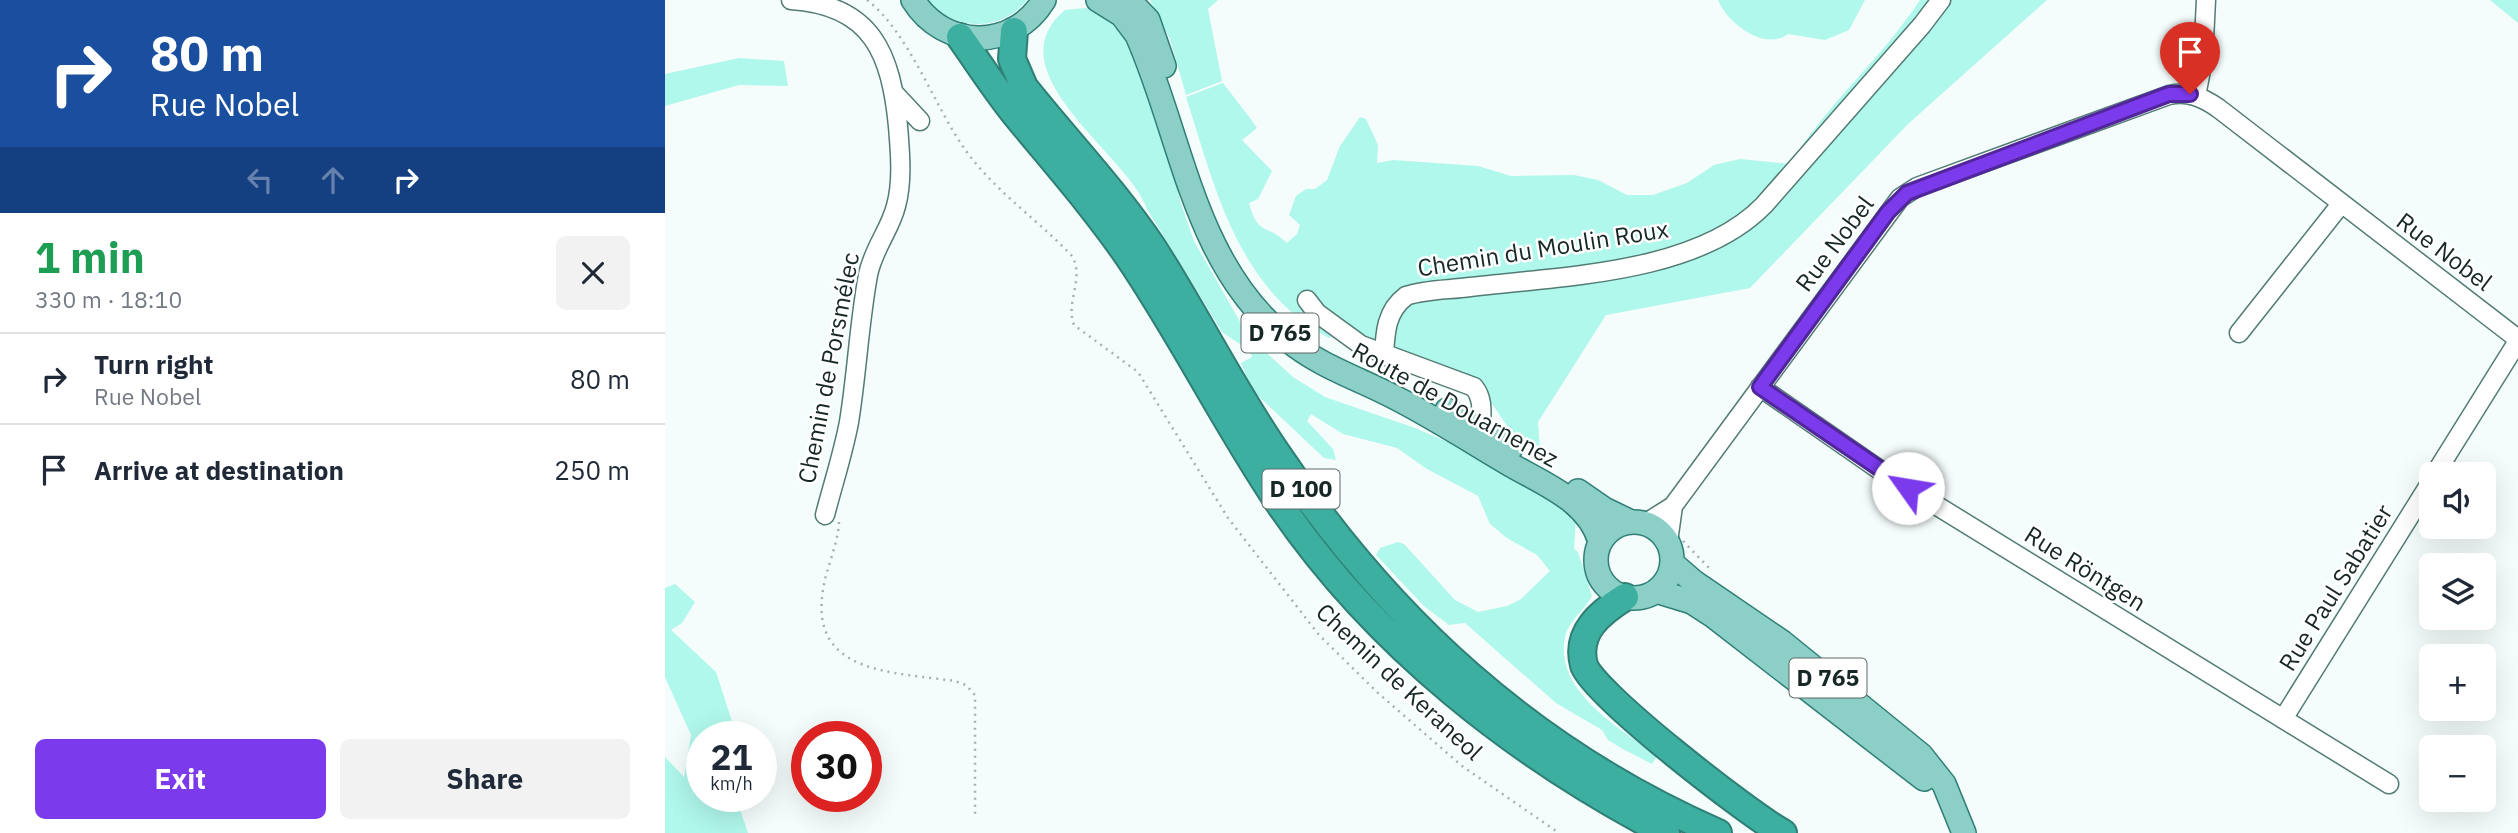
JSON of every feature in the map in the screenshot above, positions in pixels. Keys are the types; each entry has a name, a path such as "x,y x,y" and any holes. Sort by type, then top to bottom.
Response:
{"highway":[{"name":"D 100","path":"1014,30 1012,59 1024,87 1151,246 1274,450 1373,583 1448,659 1529,725 1610,777 1718,833"},
{"name":"D 100","path":"960,37 1018,118 1113,234 1250,459 1283,509 1344,585 1403,647 1495,727 1587,789 1666,833"},
{"path":"1625,597 1603,610 1588,629 1583,657 1588,675 1607,696 1727,794 1783,833"}],"main road":[{"path":"913,0 933,24 960,37 996,37 1014,30 1046,1"},
{"name":"Route de Douarnenez","path":"1098,0 1122,15 1137,35 1157,82 1201,218 1221,262 1243,295 1301,350 1426,413 1579,507 1592,520 1601,542"},
{"name":"Route de Douarnenez","path":"1134,4 1155,35 1220,231 1256,292 1288,324 1320,347 1479,426 1605,509 1639,523"},
{"path":"1639,523 1655,527 1670,553 1664,583 1656,591 1641,597 1625,597 1605,585 1599,575 1597,553 1601,542 1619,525 1639,523"},
{"name":"D 765","path":"1670,553 1694,582 1782,642 1921,755 1944,784 1961,825"},
{"name":"D 765","path":"1656,591 1692,602 1712,615 1914,769 1961,825"}],"street":[{"name":"Chemin de Porsmélec","path":"791,0 828,7 865,29 885,55 893,92 900,161 898,194 889,226 869,271 849,422 825,515"},
{"name":"Chemin du Moulin Roux","path":"1384,356 1387,322 1393,310 1406,296 1641,263 1702,247 1740,228 1764,205 1941,0"},
{"path":"2196,96 2203,60 2206,0"},
{"path":"893,92 920,121"},
{"name":"Rue Nobel","path":"1639,523 1672,506 1888,212 1907,193 2169,94 2196,96 2218,108 2518,340"},
{"path":"2239,333 2341,204"},
{"path":"1307,300 1317,313 1345,335 1384,356 1471,384 1478,392 1481,402 1479,426 1486,449"},
{"path":"2442,462 2518,340"},
{"name":"Rue Röntgen","path":"1760,387 1887,475 2389,784"},
{"name":"Rue Paul Sabatier","path":"2284,719 2419,501"},
{"path":"1670,553 1672,506"}],"path":[{"name":"Chemin de Keraneol","path":"867,0 888,22 952,130 988,180 1072,256 1078,274 1070,315 1074,325 1138,372 1228,517 1302,617 1343,660 1440,748 1476,778 1559,833"},
{"path":"832,489 839,512 838,530 827,566 821,609 830,645 841,655 866,666 955,681 966,685 975,695 975,814"}],"green space":[{"path":"928,0 1027,0 1004,18 977,24 951,18"},
{"path":"1150,0 1218,0 1208,9 1222,81 1186,95 1170,39"},
{"path":"1718,0 1865,0 1849,30 1825,40 1788,34 1769,40 1738,26 1729,18"},
{"path":"1920,0 2047,0 1908,124 1750,288 1606,315 1538,422 1540,450 1510,430 1475,379 1413,360 1343,330 1329,338 1298,317 1272,292 1251,264 1234,234 1208,167 1186,97 1223,83 1253,122 1257,128 1242,140 1272,171 1258,199 1249,203 1252,214 1260,225 1287,243 1297,234 1300,225 1289,215 1296,196 1306,189 1315,189 1327,180 1340,146 1360,117 1366,119 1378,145 1377,163 1393,160 1478,166 1511,176 1574,175 1598,180 1627,195 1653,195 1687,183 1714,165 1740,159 1790,164 1821,121 1889,42"},
{"path":"2490,0 2518,0 2518,23"},
{"path":"1092,9 1110,20 1129,42 1172,159 1180,201 1194,241 1243,327 1258,345 1293,377 1325,397 1415,428 1474,457 1510,470 1576,517 1574,549 1578,552 1592,596 1570,626 1565,637 1564,657 1570,675 1593,707 1657,756 1652,764 1608,740 1602,730 1556,703 1465,623 1449,625 1424,606 1376,555 1380,548 1398,542 1404,544 1455,600 1478,612 1507,606 1521,599 1550,571 1537,555 1507,538 1490,524 1478,496 1427,469 1397,448 1343,434 1311,414 1307,421 1333,449 1336,460 1324,458 1253,391 1241,363 1252,357 1250,351 1222,332 1135,187 1072,113 1054,86 1044,60 1047,34 1065,10"},
{"path":"739,58 784,61 788,86 739,85 665,106 665,74"},
{"path":"675,584 695,602 682,623 671,630 716,672 732,721 686,721 686,724 665,677 665,588"},
{"path":"665,757 684,777 686,765 686,812 741,812 748,833 665,833"}],"route":[{"path":"1908,488 1760,387 1888,212 1907,193 2169,94 2190,94"}]}
